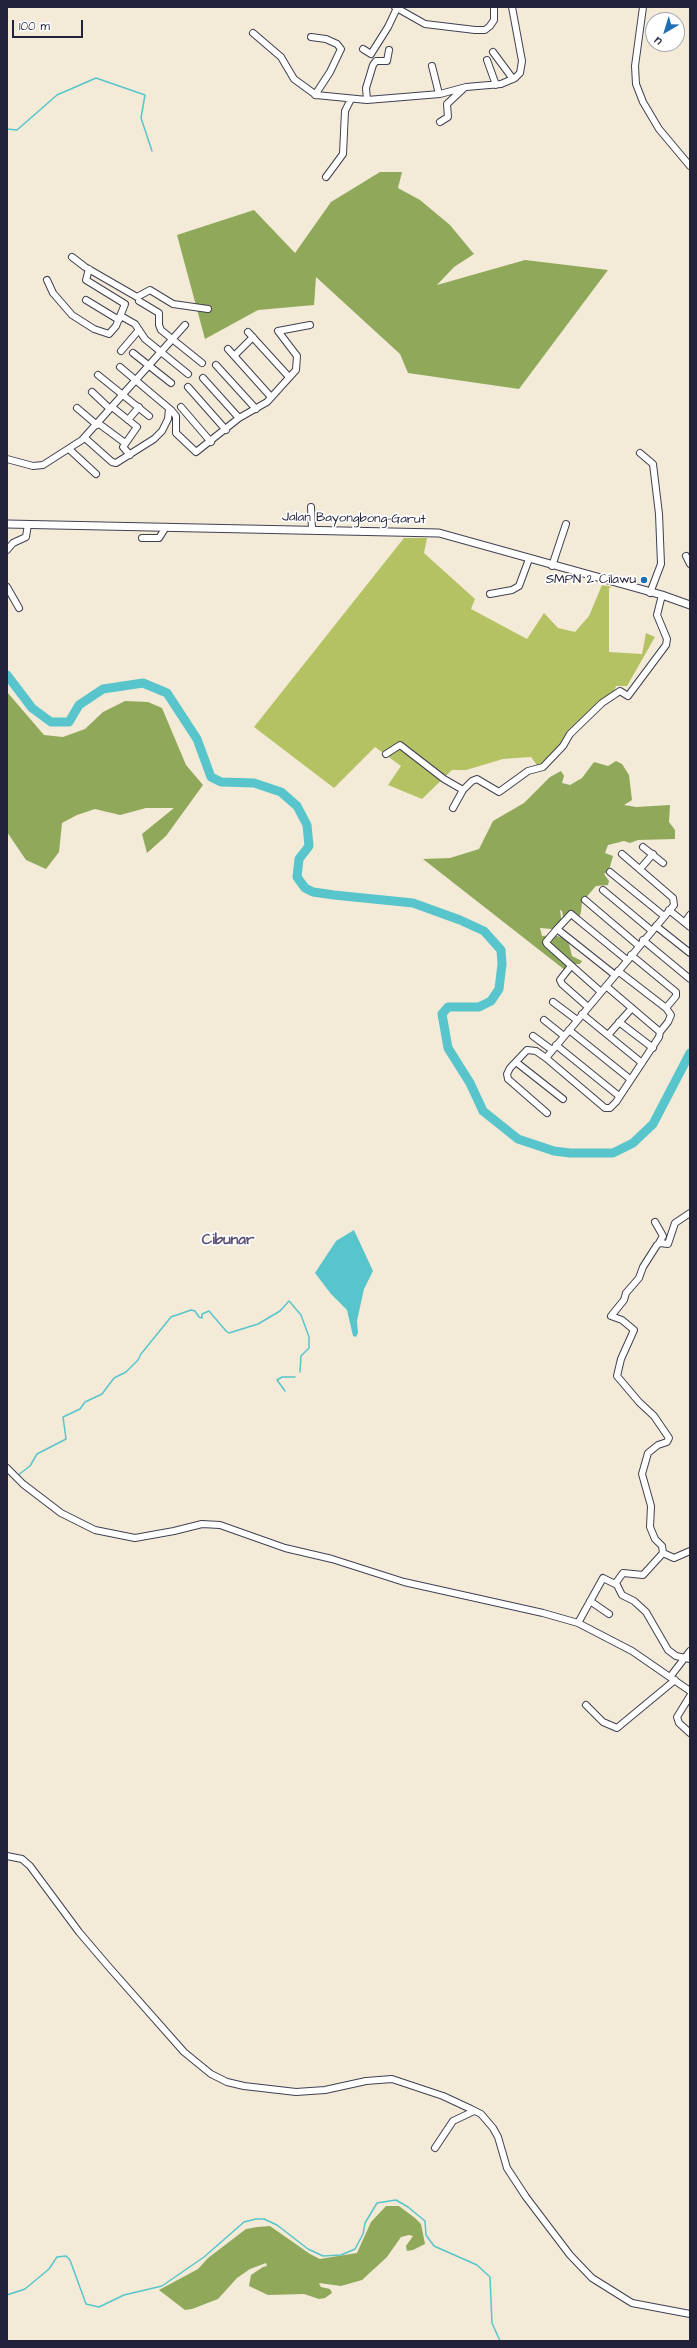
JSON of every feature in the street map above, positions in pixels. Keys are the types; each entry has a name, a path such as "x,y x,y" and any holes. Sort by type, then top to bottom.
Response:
{"main road":[{"name":"Jalan Bayongbong-Garut","path":"7,524 439,533 552,566 662,595 690,605"}],"street":[{"path":"363,48 371,54 388,27 396,8 425,24 486,30 494,20 494,7"},
{"path":"253,33 281,57 294,79 314,95 351,100 366,97 439,92 495,82 520,73 522,66 512,7"},
{"path":"643,7 635,66 636,84 643,102 659,129 689,164"},
{"path":"311,37 326,39 337,44 341,49 330,72 314,95"},
{"path":"366,97 374,63 387,61 389,50"},
{"path":"493,52 512,77"},
{"path":"487,60 495,82"},
{"path":"432,66 439,92"},
{"path":"440,122 448,117 447,104 464,88"},
{"path":"326,177 343,154 345,111 351,100"},
{"path":"72,257 89,269 137,297 149,290 173,304 208,309"},
{"path":"47,280 53,293 64,307 94,329 109,334 120,318 124,303 86,280 89,269"},
{"path":"86,300 120,318 135,324 138,331 161,353 188,374"},
{"path":"139,301 159,314 159,328 202,363"},
{"path":"7,459 39,466 85,438 184,325"},
{"path":"120,367 176,416 175,431 193,452 197,452 239,418 271,397 298,367 297,356 278,331 310,325"},
{"path":"121,351 138,331"},
{"path":"234,356 250,335 289,377"},
{"path":"228,349 271,397"},
{"path":"133,353 171,383"},
{"path":"216,365 256,408"},
{"path":"98,375 150,416"},
{"path":"203,378 239,418"},
{"path":"188,387 226,430"},
{"path":"92,392 138,428 123,447 130,455"},
{"path":"128,420 139,406"},
{"path":"181,407 211,442"},
{"path":"77,408 125,443"},
{"path":"85,438 114,463 130,455 162,431 168,419 170,410"},
{"path":"69,448 96,474"},
{"path":"640,453 653,464 659,514 661,564 650,593"},
{"path":"311,507 312,530"},
{"path":"7,550 12,543 26,537 28,524"},
{"path":"552,566 566,524"},
{"path":"142,538 160,538 166,527"},
{"path":"686,556 690,564"},
{"path":"490,594 512,590 519,586 529,559"},
{"path":"7,587 19,608"},
{"path":"453,808 463,790 472,780 479,779 500,792 528,771 543,767 563,746 570,734 602,703 620,692 628,696 667,642 657,615 662,595"},
{"path":"386,754 400,745 444,779 463,790"},
{"path":"643,847 663,862"},
{"path":"546,1058 674,905 673,898 622,854"},
{"path":"640,870 652,854"},
{"path":"610,872 664,916"},
{"path":"603,890 690,953"},
{"path":"585,900 690,979"},
{"path":"669,910 690,926"},
{"path":"601,992 546,942 570,914 676,992 676,996 666,1008"},
{"path":"685,922 690,915"},
{"path":"547,1113 508,1079 507,1074 510,1068 530,1049 546,1058 605,1108 610,1108 653,1048 660,1032 668,1022 671,1015 666,1008 557,929"},
{"path":"571,966 560,980 562,984 588,1006"},
{"path":"606,986 660,1032"},
{"path":"553,1002 577,1020"},
{"path":"608,1035 632,1008"},
{"path":"582,1014 642,1063"},
{"path":"544,1020 564,1036"},
{"path":"619,1022 653,1048"},
{"path":"569,1030 630,1080"},
{"path":"533,1036 552,1050"},
{"path":"556,1045 619,1096"},
{"path":"516,1062 563,1099"},
{"path":"659,1243 668,1244 675,1223 690,1213"},
{"path":"655,1222 663,1236 643,1267 639,1278 626,1293 624,1300 611,1316 622,1320 634,1330 621,1359 617,1376 639,1402 654,1416 669,1438 667,1442 658,1445 648,1453 642,1474 651,1506 650,1527 655,1539 662,1546 663,1553"},
{"path":"7,1468 15,1477 61,1513 79,1524 107,1534 135,1538 150,1537 210,1523 285,1548 332,1559 404,1582 536,1611 578,1623 632,1651 690,1691"},
{"path":"663,1553 674,1558 690,1551"},
{"path":"616,1583 623,1573 644,1574 663,1553"},
{"path":"578,1623 603,1578 616,1583 622,1595 644,1611 668,1650 676,1656 685,1659"},
{"path":"590,1601 609,1614"},
{"path":"586,1705 603,1722 617,1728 672,1678 690,1651"},
{"path":"690,1696 677,1717 679,1723 690,1733"},
{"path":"7,1856 22,1859 30,1866 79,1932 108,1966 184,2052 211,2074 227,2082 244,2086 296,2092 312,2092 366,2081 392,2079 443,2096 481,2114 493,2128 498,2137 507,2168 526,2197 570,2255 592,2278 632,2303 690,2314"},
{"path":"435,2148 453,2121 474,2111"}],"green space":[{"path":"380,172 402,172 398,188 420,200 450,225 474,254 454,267 437,285 525,260 608,270 519,389 408,373 400,354 316,277 314,305 258,310 205,339 177,235 254,210 295,253 331,202"},
{"path":"404,538 427,538 424,553 475,599 471,609 527,639 544,613 558,628 575,632 589,616 602,585 612,587 609,588 609,652 642,654 646,633 655,637 627,686 616,686 613,696 539,768 531,757 503,759 466,770 452,770 422,799 388,785 401,766 375,747 334,788 254,727"},
{"path":"7,692 44,735 63,737 85,729 103,712 125,701 148,702 162,708 186,765 203,785 166,836 147,853 142,834 174,808 146,808 120,815 95,809 77,815 62,823 59,852 46,869 26,860 7,832"},
{"path":"616,761 622,764 629,775 632,800 624,805 636,807 670,805 669,822 675,830 675,839 638,840 630,843 624,841 608,845 605,853 613,856 609,870 604,874 609,881 608,885 596,886 582,902 581,912 577,924 570,918 563,917 562,911 560,910 563,930 540,928 542,936 555,935 568,940 572,956 582,961 570,970 570,974 423,859 450,858 479,849 493,821 524,803 550,777 561,771 564,776 562,783 570,785 582,778 594,762 608,766"},
{"path":"386,2206 399,2206 415,2218 421,2224 425,2244 413,2250 407,2251 406,2246 413,2236 409,2235 401,2237 387,2257 362,2280 341,2286 319,2283 321,2287 330,2289 332,2293 325,2298 319,2299 304,2294 268,2295 249,2286 251,2275 267,2266 266,2263 250,2269 237,2278 218,2299 192,2309 185,2310 159,2290 198,2269 208,2258 246,2229 270,2226 310,2254 320,2259 357,2253 371,2222"}],"water":[{"path":"354,1230 373,1271 364,1289 357,1321 358,1333 356,1337 353,1336 347,1310 331,1294 315,1273 336,1241"}],"waterway":[{"path":"7,129 17,130 57,95 96,78 145,95 141,118 152,151"},
{"path":"7,675 32,708 51,722 69,722 79,705 103,689 143,683 167,693 197,739 211,777 221,782 254,783 281,792 297,806 307,825 309,846 299,859 297,877 305,888 313,892 334,895 413,903 460,920 484,931 501,950 502,964 499,989 491,1001 479,1007 448,1007 442,1014 448,1048 470,1083 483,1111 518,1139 554,1151 570,1153 613,1153 633,1143 653,1124 690,1053"},
{"path":"17,1476 30,1466 37,1454 66,1439 63,1417 80,1409 85,1402 102,1394 114,1378 126,1372 138,1360 141,1354 171,1317 191,1310 195,1311 199,1317 202,1318 202,1314 209,1311 229,1333 258,1324 280,1311 289,1301"},
{"path":"290,1302 301,1315 309,1337 309,1348 301,1356 300,1372"},
{"path":"285,1391 277,1380 282,1377 295,1377"},
{"path":"7,2295 25,2289 49,2269 57,2257 66,2256 70,2260 86,2304 99,2307 124,2295 162,2286 204,2257 244,2222 256,2219 264,2219 277,2225 308,2249 323,2256 341,2255 355,2249 363,2234 365,2223 377,2203 396,2200 408,2207 425,2221 426,2235 434,2246 477,2265 490,2277 492,2323 500,2341"}],"place":[{"name":"SMPN 2 Cilawu","path":"644,580"}],"district":[{"name":"Cibunar","path":"228,1241"}]}
